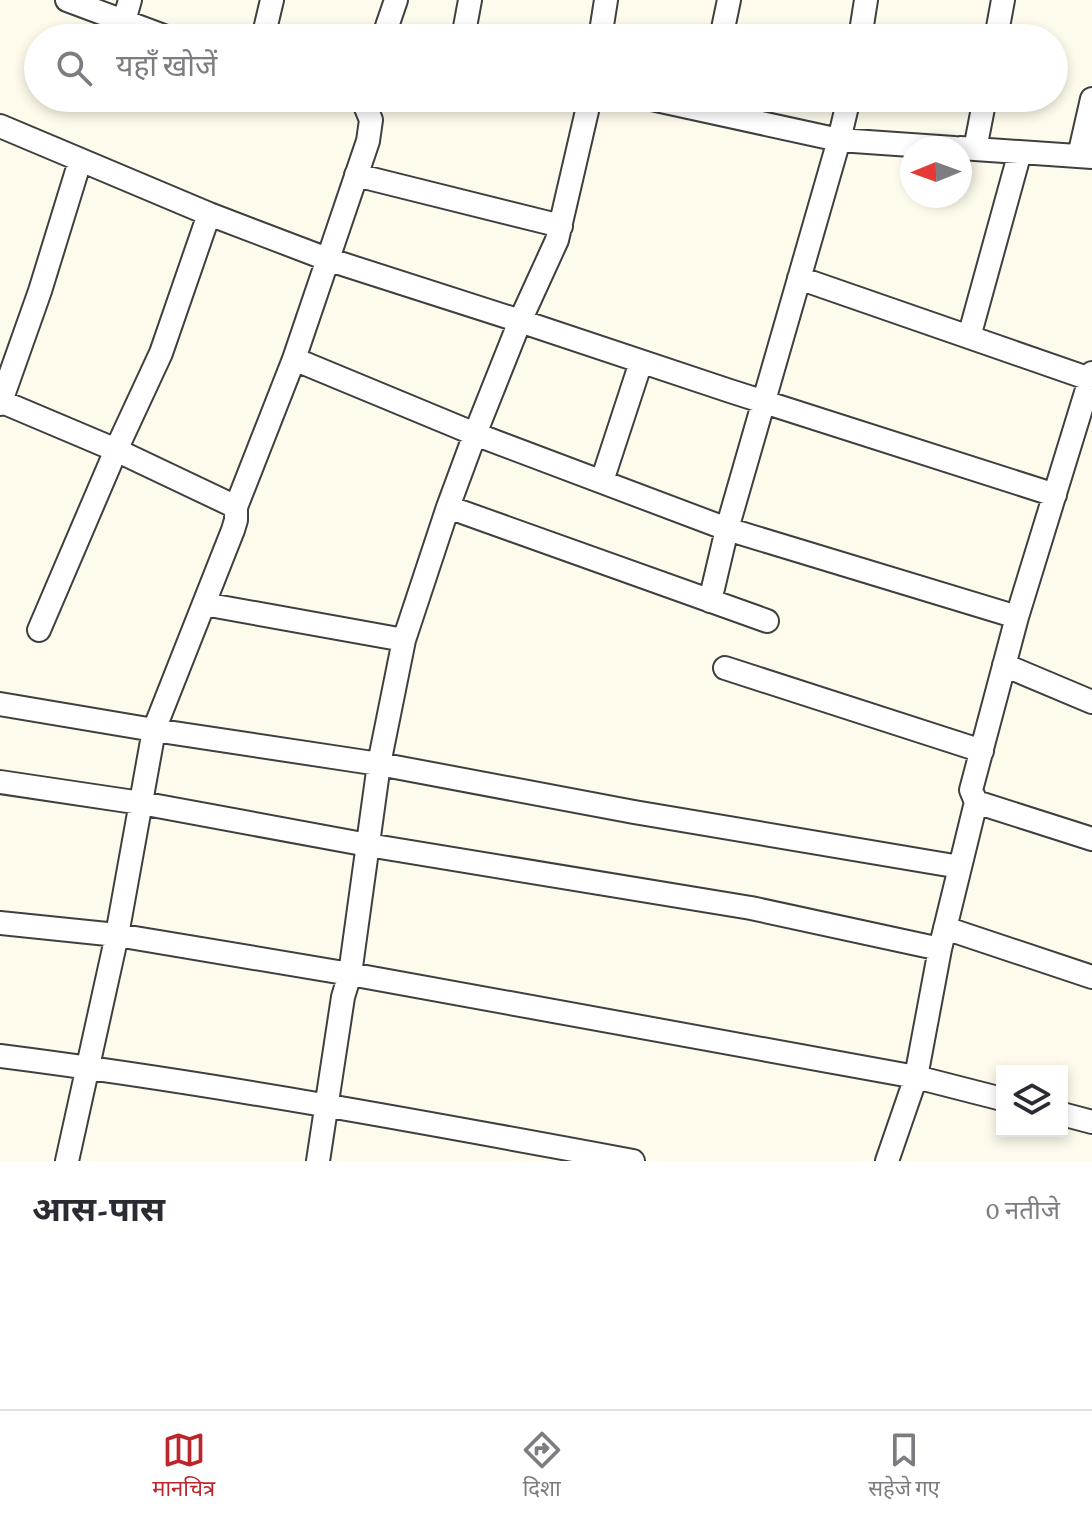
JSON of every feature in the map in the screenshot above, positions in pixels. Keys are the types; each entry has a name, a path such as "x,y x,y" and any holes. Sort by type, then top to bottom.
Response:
{"street":[{"path":"67,0 127,10 148,24"},
{"path":"266,24 272,0"},
{"path":"388,24 396,0"},
{"path":"466,24 470,0"},
{"path":"602,24 606,0"},
{"path":"724,24 729,0"},
{"path":"862,24 866,0"},
{"path":"999,24 1003,0"},
{"path":"972,149 1085,157 1092,99"},
{"path":"67,1161 117,935 154,730 233,530 236,507 294,359 371,131 367,112"},
{"path":"318,1161 343,997 350,974 379,764 404,640 475,434 520,321 557,240 587,112"},
{"path":"733,112 839,140 900,144"},
{"path":"710,601 727,529 846,112"},
{"path":"969,136 979,112"},
{"path":"0,126 209,214 327,259 1055,495"},
{"path":"969,337 1020,152"},
{"path":"80,161 40,291 0,402 116,450 236,507"},
{"path":"356,175 561,226"},
{"path":"39,630 161,353 209,214"},
{"path":"799,278 1091,376 1084,426 1055,495 1017,617 971,790 976,802 943,938 916,1077 887,1161"},
{"path":"294,359 475,434 727,529 1017,617"},
{"path":"602,481 641,362"},
{"path":"448,507 767,621"},
{"path":"204,604 404,640"},
{"path":"1004,665 1092,702"},
{"path":"725,668 982,751"},
{"path":"0,704 379,764 634,812 960,867"},
{"path":"0,782 943,938 1092,977"},
{"path":"976,802 1092,839"},
{"path":"0,923 117,935 350,974 916,1077 996,1097"},
{"path":"0,1056 90,1067 395,1116 633,1161"},
{"path":"1068,1116 1092,1122"}]}
